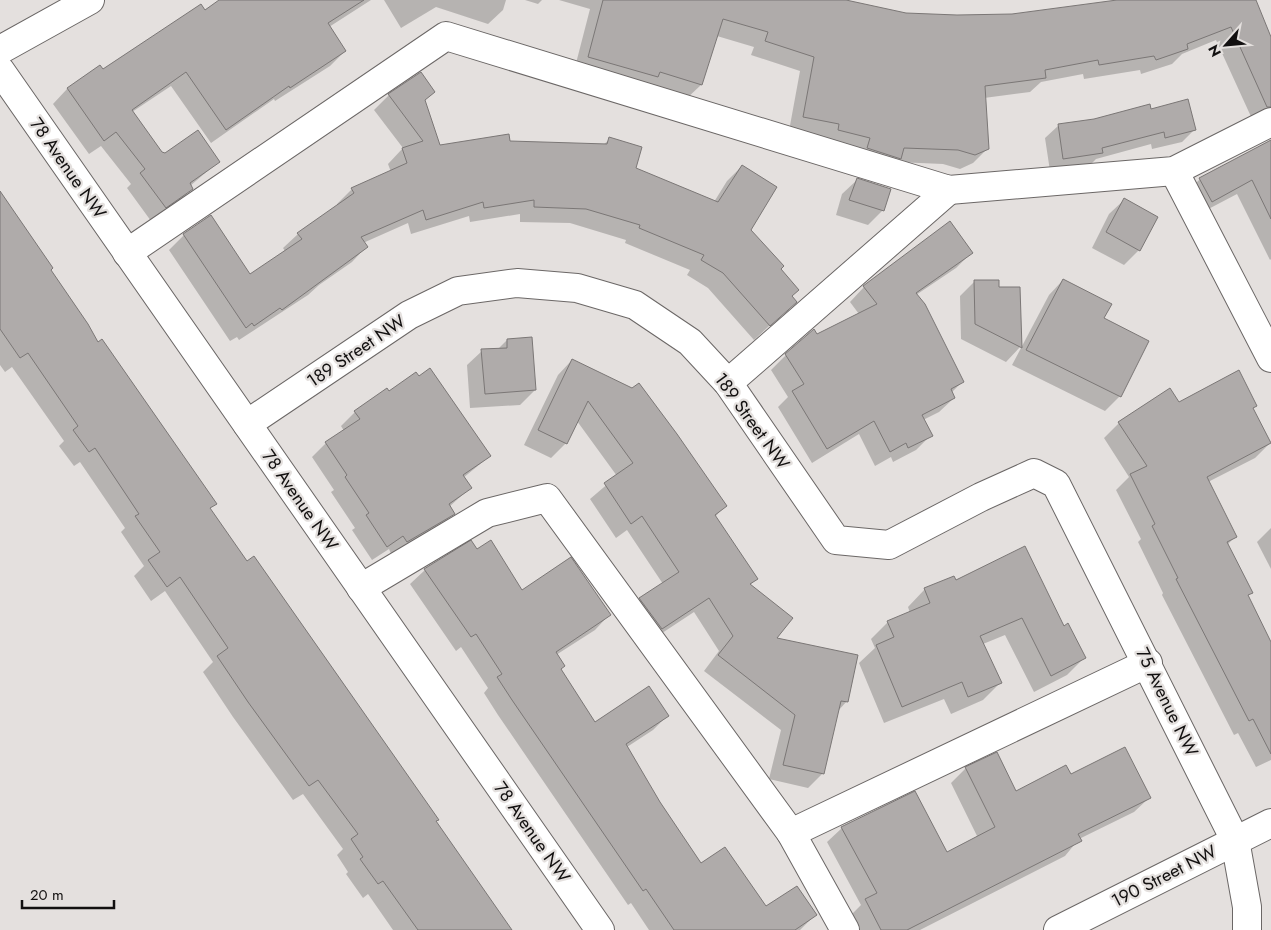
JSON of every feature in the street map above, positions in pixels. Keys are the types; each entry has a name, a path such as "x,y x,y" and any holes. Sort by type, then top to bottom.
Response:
{"street":[{"path":"0,50 90,0"},
{"path":"127,253 446,36 949,190 1174,171 1271,122"},
{"name":"78 Avenue NW","path":"0,70 600,930"},
{"path":"1174,171 1271,358"},
{"path":"728,383 949,190"},
{"name":"189 Street NW","path":"247,424 409,314 458,292 517,283 577,288 635,305 690,342 728,383 836,540 889,545 981,497 1034,472 1056,484"},
{"name":"75 Avenue NW","path":"1056,484 1236,840 1247,907 1247,930"},
{"path":"361,588 487,513 547,498 791,833 845,930"},
{"path":"791,833 1148,663"},
{"name":"190 Street NW","path":"1058,930 1271,823"}],"building":[{"path":"219,0 364,0 328,23 346,51 290,88 289,86 226,130 186,72 132,110 162,152 165,153 198,130 220,162 190,183 193,189 166,208 140,173 145,169 116,132 104,141 67,88 100,65 103,69 201,4 205,10"},
{"path":"603,0 846,0 906,13 957,15 1012,14 1117,0 1256,0 1271,37 1271,107 1267,107 1231,27 1187,44 1188,49 1156,60 1154,56 1099,65 1098,60 1045,70 1046,78 985,86 989,149 975,155 958,150 904,148 901,159 867,148 870,138 838,130 839,124 803,117 814,57 765,41 768,32 723,19 702,85 660,72 658,77 588,57"},
{"path":"421,72 435,92 425,100 440,145 509,134 510,141 607,144 609,137 642,147 636,168 718,202 742,165 777,187 751,230 784,266 781,269 799,290 792,296 797,302 770,326 723,273 701,260 704,255 639,228 640,225 586,209 534,207 534,200 484,208 483,202 426,220 423,210 361,237 368,247 282,310 280,308 254,326 252,323 246,328 183,234 211,215 250,274 302,239 297,233 354,193 351,188 407,163 402,148 423,141 388,94"},
{"path":"1188,99 1196,130 1165,138 1164,132 1102,148 1103,153 1063,159 1058,124 1094,119 1150,104 1151,109"},
{"path":"1271,140 1271,219 1252,180 1212,202 1199,178"},
{"path":"857,178 891,189 884,211 849,200"},
{"path":"0,191 53,268 51,270 98,342 102,339 217,504 210,508 247,561 254,556 439,820 436,821 512,930 418,930 383,881 378,884 360,859 363,857 351,839 358,834 318,780 309,786 248,702 217,656 228,648 180,577 167,587 148,560 160,552 135,516 139,514 95,448 89,452 73,430 78,426 28,353 20,358 0,329"},
{"path":"1124,198 1158,217 1140,251 1106,232"},
{"path":"950,221 973,253 916,293 925,304 964,382 951,389 955,398 922,415 933,436 908,448 906,443 890,452 874,421 827,449 792,391 804,384 785,354 814,329 817,334 877,304 863,286"},
{"path":"1063,279 1112,304 1104,318 1149,341 1121,397 1026,350"},
{"path":"974,280 999,280 999,287 1020,287 1022,348 975,324"},
{"path":"532,337 536,390 485,394 481,349 507,348 507,339"},
{"path":"572,359 632,388 639,383 677,434 727,506 715,515 758,579 750,584 793,618 777,638 858,655 848,702 841,701 824,774 783,765 795,715 718,655 733,636 709,598 662,629 639,598 679,572 642,516 631,524 604,483 633,463 588,401 567,444 538,430"},
{"path":"430,368 491,456 463,475 472,488 449,504 455,514 407,542 403,536 387,547 366,515 369,513 345,477 347,475 325,442 360,419 354,411 387,388 389,391 416,372 419,376"},
{"path":"1239,370 1257,406 1253,408 1271,443 1207,477 1237,537 1227,542 1253,593 1248,595 1271,642 1271,754 1253,719 1249,721 1176,579 1178,578 1152,526 1155,524 1130,474 1147,466 1118,422 1170,388 1179,402"},
{"path":"471,540 477,549 491,540 522,590 571,557 611,615 556,652 565,666 561,669 595,722 649,686 669,716 626,744 660,802 701,863 725,847 766,906 797,886 817,915 795,930 674,930 646,889 643,891 512,700 497,677 502,674 476,634 471,637 424,569"},
{"path":"1025,546 1064,626 1068,623 1086,658 1051,676 1022,618 980,636 1002,683 968,697 962,682 902,707 876,645 894,637 887,621 930,603 924,588 954,576 956,580"},
{"path":"1125,747 1151,798 1078,834 1082,841 907,930 881,930 865,899 877,893 841,827 915,791 947,852 995,827 965,767 997,752 1016,791 1066,765 1071,774"}]}
